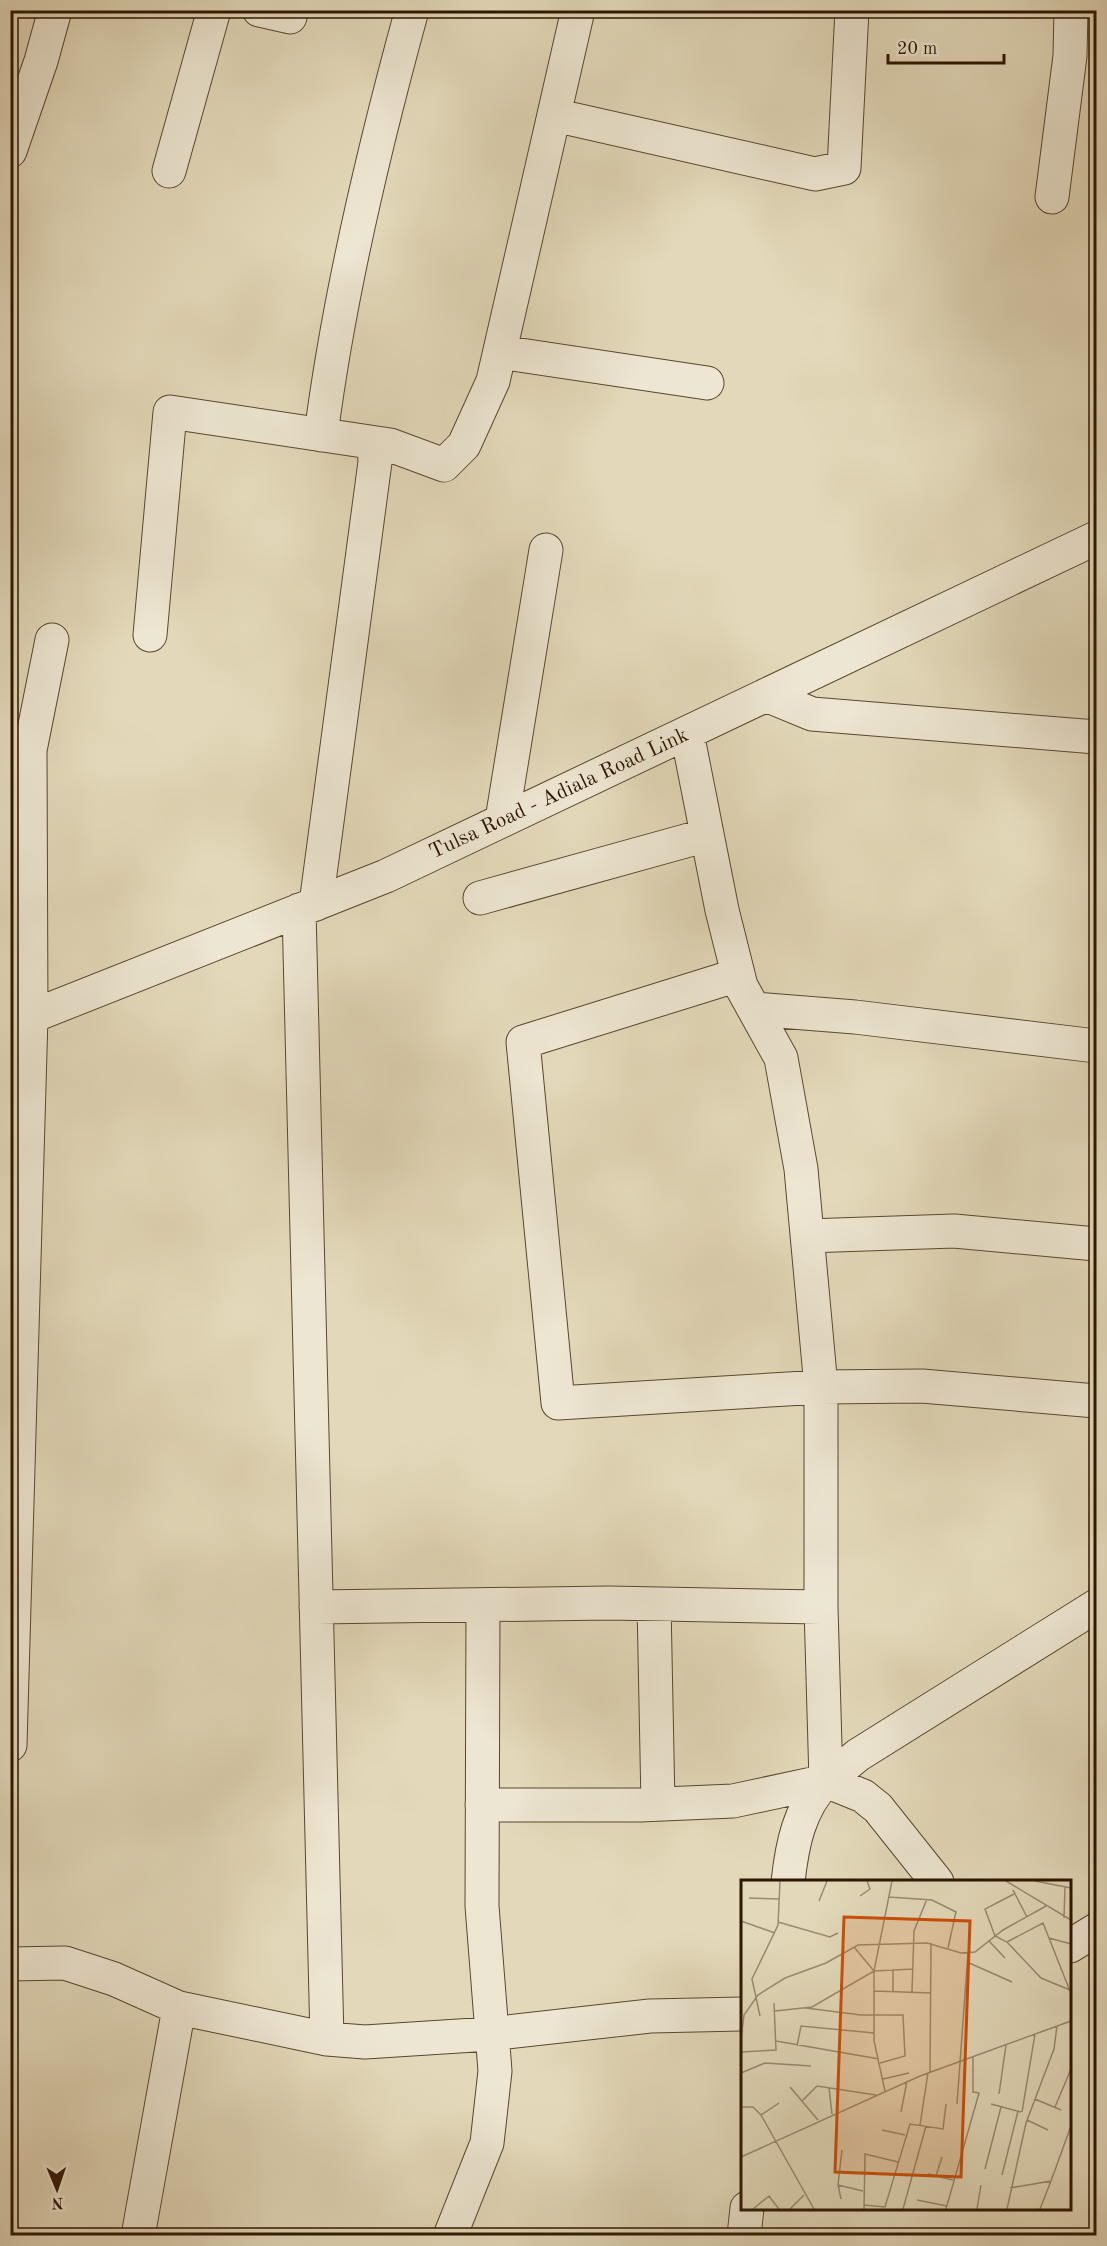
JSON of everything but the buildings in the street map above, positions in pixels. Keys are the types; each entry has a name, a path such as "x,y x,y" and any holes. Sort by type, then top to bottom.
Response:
{"street":[{"path":"10,151 41,61 55,10"},
{"path":"169,171 214,10"},
{"path":"321,435 331,357 345,290 412,10"},
{"path":"150,635 170,412 390,445 444,465 464,445 494,381 578,10"},
{"path":"554,115 815,174 844,168 852,10"},
{"path":"1052,197 1070,56 1071,10"},
{"path":"500,352 707,383"},
{"path":"327,2039 316,1607 308,907 375,462 374,443"},
{"name":"Tulsa Road - Adiala Road Link","path":"21,1021 386,876 1096,538"},
{"path":"502,820 546,550"},
{"path":"10,1745 21,1021 30,750 52,640"},
{"path":"766,695 812,714 1096,736"},
{"path":"687,733 738,975 781,1058 801,1169 821,1387 821,1607 826,1781"},
{"path":"480,897 707,835"},
{"path":"738,975 523,1042 558,1404 821,1387 922,1386 1096,1401"},
{"path":"754,1009 855,1017 1096,1046"},
{"path":"807,1236 954,1232 1096,1244"},
{"path":"316,1607 654,1604 821,1607"},
{"path":"654,1604 658,1804"},
{"path":"450,2235 487,2143 495,2071 490,2034 482,1906 483,1605"},
{"path":"788,1880 793,1843 812,1795 826,1781 858,1755 1096,1606"},
{"path":"482,1805 658,1804 733,1801 826,1781 863,1796 878,1808 937,1880"},
{"path":"1071,1945 1096,1930"},
{"path":"10,1964 65,1963 114,1978 179,2008 327,2039 365,2042 490,2034 650,2016 741,2014"},
{"path":"138,2235 179,2008"},
{"path":"744,2235 747,2210"}]}
